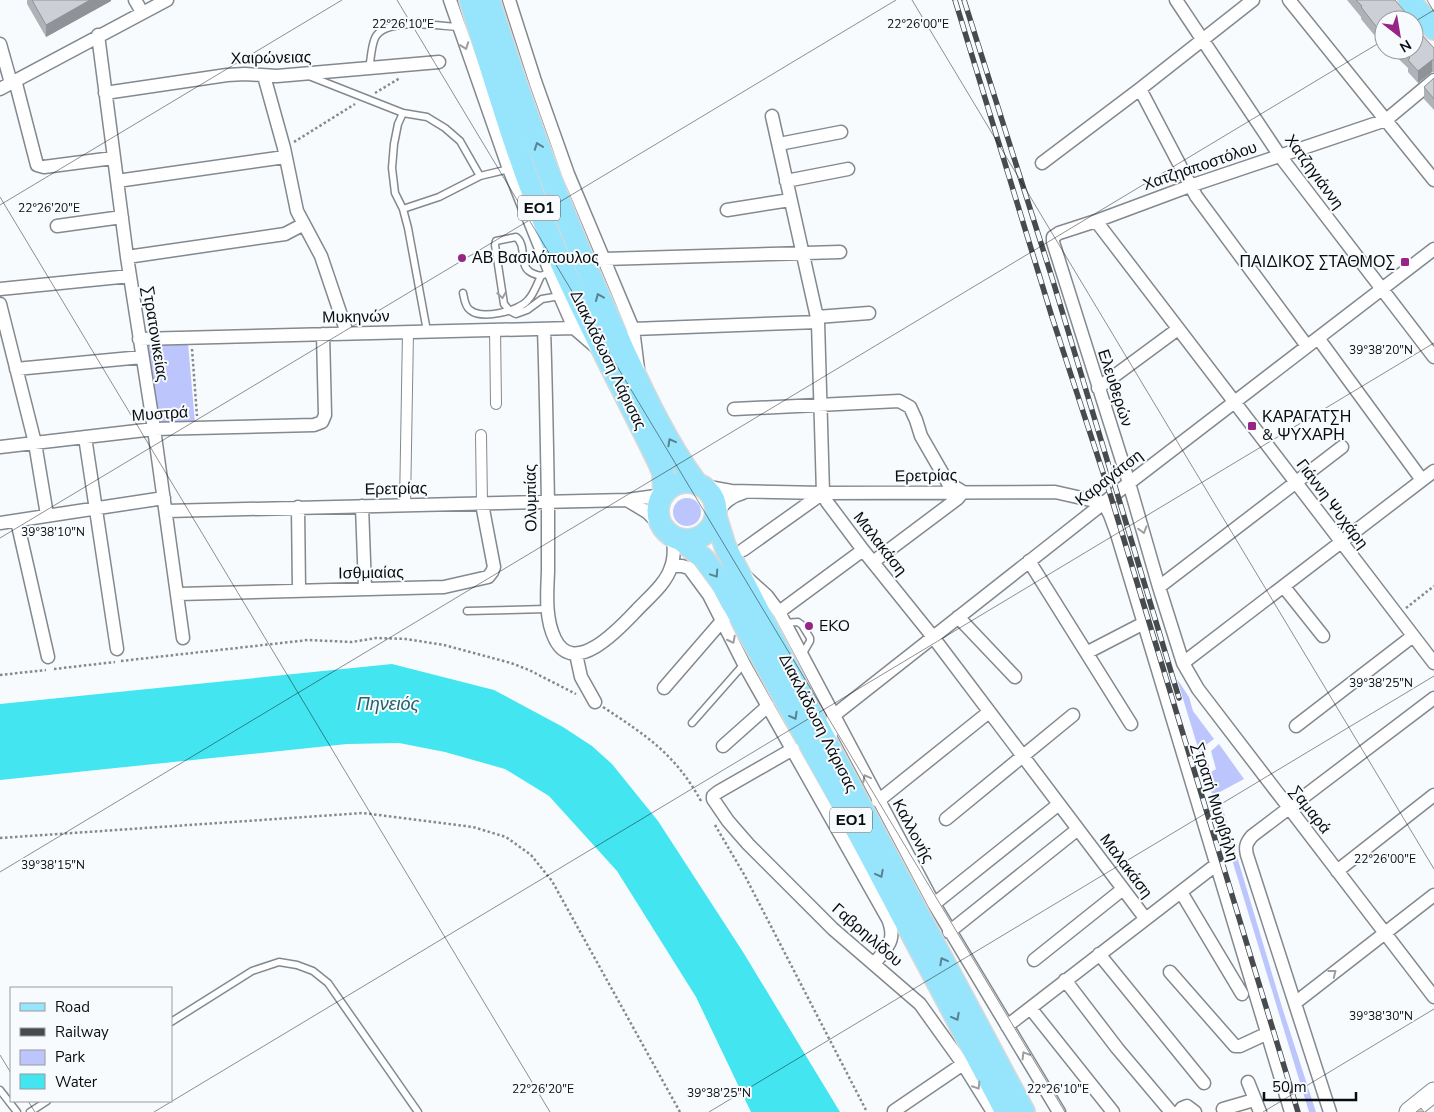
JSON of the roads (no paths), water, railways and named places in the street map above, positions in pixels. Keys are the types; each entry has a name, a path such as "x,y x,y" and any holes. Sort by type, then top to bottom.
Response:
{"main road":[{"name":"Διακλάδωση Λάρισας","path":"470,0 522,163 562,264 659,463 662,474 663,494"},
{"name":"Διακλάδωση Λάρισας","path":"489,0 523,104 564,212 606,311 640,384 679,458 700,485"},
{"path":"1408,0 1434,29"},
{"path":"663,494 679,483 688,482 700,485"},
{"name":"ΕΟ1","path":"700,485 713,498 716,515"},
{"name":"ΕΟ1","path":"663,494 658,512 672,535"},
{"name":"Διακλάδωση Λάρισας","path":"716,515 725,546 740,560 830,748 1024,1112"},
{"path":"672,535 690,540 699,538 707,533 716,515"},
{"name":"Διακλάδωση Λάρισας","path":"672,535 695,550 710,567 728,613 860,838 1006,1112"},
{"path":"1409,1112 1434,1092"}],"street":[{"path":"135,0 142,12"},
{"path":"9,84 167,0"},
{"path":"450,0 545,274 560,296 574,328 605,354"},
{"path":"509,0 551,127 633,329 637,346 640,384"},
{"name":"Χατζηγιάννη","path":"1176,0 1280,156 1434,357"},
{"path":"1042,162 1140,89 1253,0"},
{"path":"1289,0 1434,180"},
{"name":"Στρατονικείας","path":"98,35 113,158 154,428 183,638"},
{"path":"0,44 9,84 37,165 44,167 113,158"},
{"name":"Χαιρώνειας","path":"105,93 227,75 303,74 439,62"},
{"path":"264,76 295,202 321,256 347,333"},
{"name":"Χατζηαποστόλου","path":"1053,237 1058,233 1190,186 1386,120 1434,80"},
{"path":"1140,89 1190,186 1308,346"},
{"path":"740,560 823,493 818,320 772,116"},
{"path":"779,144 841,132"},
{"path":"117,181 284,152"},
{"path":"786,181 848,169"},
{"path":"727,210 790,200"},
{"path":"57,226 122,216"},
{"name":"Γιάννη Ψυχάρη","path":"1096,221 1434,663"},
{"path":"127,257 284,234 304,224"},
{"name":"Ελευθερών","path":"1053,237 1098,388 1129,483 1158,587 1183,663"},
{"name":"Καραγάτση","path":"833,716 1129,483 1434,249"},
{"path":"604,259 840,252"},
{"path":"0,289 130,276"},
{"path":"0,307 35,443 47,515"},
{"path":"633,329 818,320 869,312"},
{"name":"Μυκηνών","path":"139,339 574,328"},
{"name":"Ολυμπίας","path":"544,329 548,502 548,609 553,635 560,647 576,654"},
{"path":"1098,388 1178,329"},
{"path":"495,330 496,404"},
{"path":"405,505 408,332"},
{"name":"Μυστρά","path":"0,447 154,428 314,425 322,422 326,415 323,334"},
{"path":"1318,338 1422,480"},
{"path":"16,369 142,357"},
{"path":"734,409 899,401 910,407 920,436 948,482 963,492 958,499 873,562"},
{"path":"481,435 482,504"},
{"path":"85,437 117,649"},
{"path":"1158,587 1342,447"},
{"path":"1183,663 1434,471"},
{"name":"Ερετρίας","path":"700,485 748,492 1055,492 1104,503"},
{"name":"Ερετρίας","path":"716,515 724,503 732,497 748,492"},
{"name":"Μαλακάση","path":"823,493 863,550 933,637 1145,918"},
{"name":"Ερετρίας","path":"0,523 97,508 165,504 298,507 482,504 627,500 663,494"},
{"path":"595,702 581,677 576,654 591,650 612,635 656,589 672,566 672,535 647,512 627,500"},
{"name":"Στρατή Μυριβήλη","path":"1104,503 1117,534 1291,1112"},
{"name":"Ισθμιαίας","path":"178,594 444,587 488,577 494,567 482,504"},
{"path":"362,506 365,588"},
{"path":"298,507 299,590"},
{"path":"17,521 48,657"},
{"path":"782,618 863,550"},
{"name":"Καλλoνής","path":"740,560 756,585 782,618 949,932 1059,1112"},
{"path":"1029,561 1132,724"},
{"path":"672,566 682,566 692,571 706,590 728,613 744,664 793,748 892,928 890,944 874,964"},
{"path":"1284,587 1323,636"},
{"path":"664,688 728,613"},
{"path":"958,617 1015,677"},
{"path":"1088,652 1144,623"},
{"path":"1296,726 1413,636"},
{"name":"Σαμαρά","path":"1183,663 1198,689 1434,997"},
{"path":"1330,1112 1247,856 1246,843 1252,836 1434,698"},
{"path":"723,746 768,706"},
{"path":"878,801 989,712"},
{"path":"946,819 1073,715"},
{"path":"830,748 833,716"},
{"name":"Γαβρηιλίδου","path":"793,748 718,792 713,796 713,799 742,837 832,929 920,1004 963,1064 993,1112"},
{"path":"1337,871 1434,796"},
{"path":"934,904 1059,804"},
{"path":"828,812 860,838"},
{"path":"949,932 1078,829"},
{"path":"1007,1026 1217,864"},
{"path":"1034,960 1123,889"},
{"path":"1181,892 1242,994"},
{"path":"1294,1003 1434,895"},
{"path":"1099,954 1204,1083"},
{"path":"1170,972 1235,1046 1240,1046 1268,1032"},
{"path":"1065,980 1117,1048 1171,1112"},
{"path":"1031,1009 1113,1112"},
{"path":"894,1111 963,1064"},
{"path":"1224,1110 1257,1106 1248,1082"},
{"path":"1179,1112 1187,1106 1195,1112"}],"lane":[{"path":"369,69 376,38 379,33 388,28 417,24 458,27"},
{"path":"303,74 403,113 427,116 460,141 480,176"},
{"path":"403,113 398,124 392,168 396,193 403,209 427,331"},
{"path":"403,209 439,197 480,176 509,169"},
{"path":"463,293 470,310 479,314 510,311 528,301 545,274 530,272 526,268 520,239 516,237 499,239 495,245 504,304 510,311 516,314 527,310 542,299 560,296"},
{"path":"467,611 548,609"},
{"path":"692,723 744,664"},
{"path":"172,1021 252,971 279,962 305,968 313,971 328,983 418,1112"},
{"path":"0,1090 17,1112"},
{"path":"30,1112 45,1102"}],"water":[{"name":"Πηνειός","path":"392,664 494,690 563,727 592,746 612,764 658,821 743,952 840,1112 751,1112 696,997 617,871 549,796 505,769 445,752 399,743 347,744 0,780 0,704"}],"railway":[{"path":"955,0 1052,317 1111,497 1298,1112"},
{"path":"964,0 1053,281 1179,698"}],"place":[{"name":"ΑΒ Βασιλόπουλος","path":"462,258"},
{"name":"ΠΑΙΔΙΚΟΣ ΣΤΑΘΜΟΣ","path":"1405,262"},
{"name":"ΚΑΡΑΓΑΤΣΗ & ΨΥΧΑΡΗ","path":"1252,426"},
{"name":"EKO","path":"809,626"}]}
